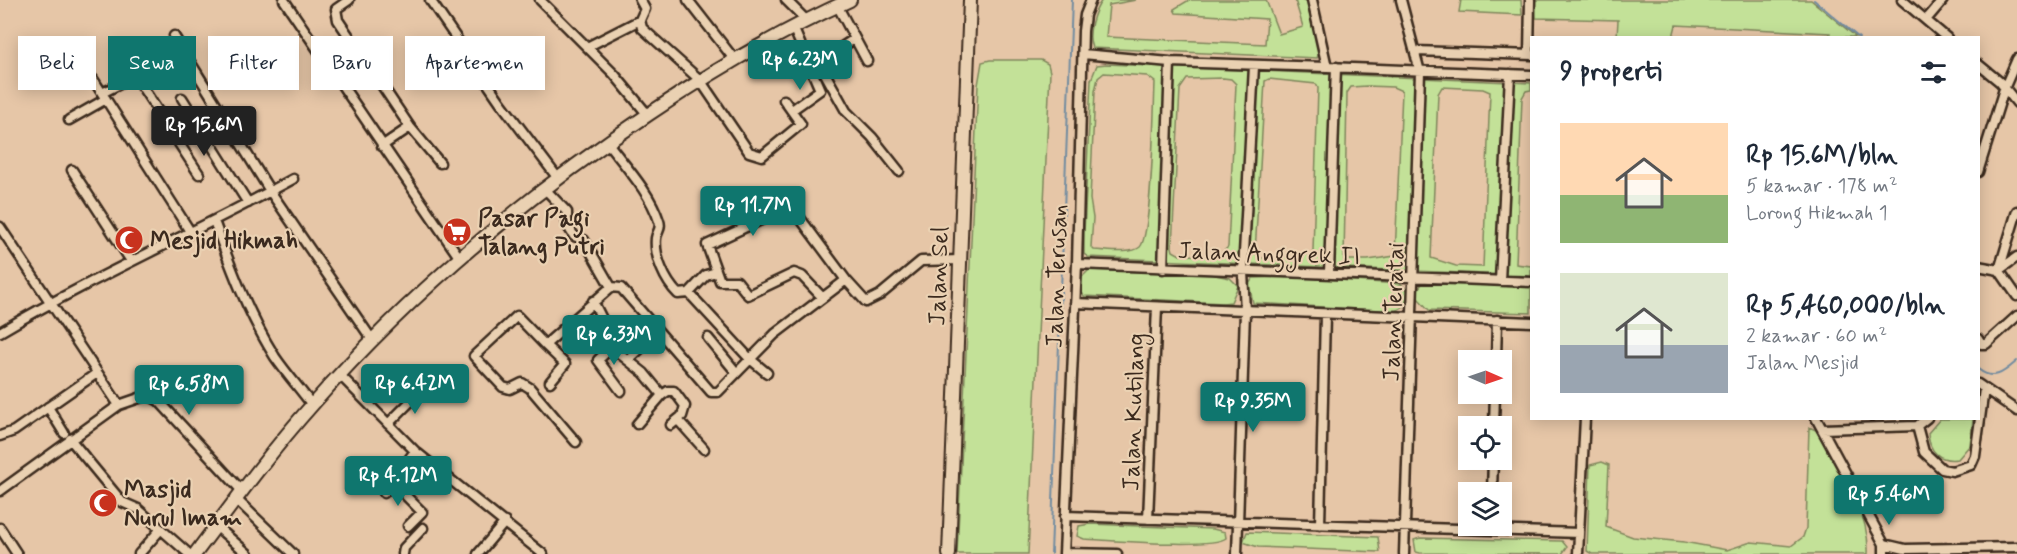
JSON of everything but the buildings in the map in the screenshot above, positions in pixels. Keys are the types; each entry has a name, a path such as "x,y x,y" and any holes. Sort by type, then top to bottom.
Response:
{"main road":[{"path":"195,554 239,495 312,405 373,340 459,257 557,177 700,80 806,20 849,0"},
{"name":"Jalan Sel","path":"949,554 970,0"}],"street":[{"path":"284,0 459,257"},
{"path":"430,0 501,103 557,177"},
{"path":"540,0 587,47 648,115"},
{"path":"587,47 640,20 645,9 640,0"},
{"path":"688,0 734,59"},
{"path":"786,0 806,20"},
{"name":"Jalan Terusan","path":"1064,553 1077,264 1083,54 1085,15 1091,0"},
{"path":"1312,0 1327,67"},
{"name":"Jalan Teratai","path":"1401,0 1420,72 1404,554"},
{"path":"1416,51 1530,55 1530,0"},
{"path":"1902,0 1945,36"},
{"path":"1926,20 1943,0"},
{"path":"344,1 335,11 338,20 410,127 440,163"},
{"path":"837,6 867,61"},
{"path":"640,20 646,32 700,80 749,152 759,157 801,124 784,100"},
{"path":"793,27 820,89"},
{"path":"812,71 836,62 836,51 855,39"},
{"path":"1083,54 1170,62 1254,66 1530,75"},
{"path":"1980,166 2004,89 2017,59"},
{"path":"1163,269 1170,62"},
{"path":"1237,554 1245,311 1243,272 1254,66"},
{"path":"1980,66 2017,103"},
{"path":"1329,273 1336,67"},
{"path":"822,68 846,111 872,137 899,171"},
{"path":"196,71 270,191 373,340"},
{"path":"1500,281 1510,75"},
{"path":"792,110 831,83"},
{"path":"96,84 191,233"},
{"path":"69,120 113,90"},
{"path":"144,90 199,174"},
{"path":"182,98 248,203"},
{"path":"382,146 410,127"},
{"path":"607,142 654,208 660,226 657,238 659,260 666,279 678,294 689,293 706,275 716,272"},
{"path":"72,170 131,261"},
{"path":"0,332 49,303 214,222 293,179"},
{"path":"544,188 567,212 567,225 574,236 584,240 611,287"},
{"path":"822,297 797,273 789,274 750,296 737,282 720,281 707,245 789,206 796,210 846,280 864,301 868,302 921,261 960,260"},
{"path":"1999,270 2017,212"},
{"path":"214,222 240,291 256,322 276,358 312,405"},
{"path":"0,227 119,405"},
{"path":"1980,266 1999,270 2017,258"},
{"name":"Jalan Anggrek II","path":"1077,264 1530,282"},
{"path":"1999,270 2017,296"},
{"path":"545,345 611,287 621,288 709,391 718,392 775,334 846,280"},
{"path":"689,293 750,359 767,373"},
{"path":"593,301 609,333 612,347 649,378 663,395"},
{"path":"1075,303 1530,322"},
{"name":"Jalan Kutilang","path":"1148,519 1157,307"},
{"path":"1320,525 1325,315"},
{"path":"550,382 565,364 517,316 474,356 503,387 510,389 522,383 530,388 576,442"},
{"path":"1980,342 1986,344 2017,316"},
{"path":"1496,350 1497,320"},
{"path":"627,360 658,333"},
{"path":"708,338 736,372"},
{"path":"612,347 598,360 621,391"},
{"path":"0,436 14,431 98,373"},
{"path":"340,375 415,451 543,554"},
{"path":"1981,386 2017,411"},
{"path":"388,424 424,388"},
{"path":"637,424 663,395 674,392 685,406 685,413 674,422 704,449"},
{"path":"0,491 67,436 119,405 144,395 153,396 293,554"},
{"path":"48,407 67,436 122,502 138,509 189,554"},
{"path":"1578,554 1585,420"},
{"path":"1817,420 1884,544 1884,554"},
{"path":"1822,429 1917,426 1924,420"},
{"path":"1917,426 1924,452 1942,469 1952,471 1971,465 1977,420"},
{"path":"384,493 415,451"},
{"path":"393,483 422,512 408,526"},
{"path":"1065,516 1458,528"},
{"path":"478,554 505,522"},
{"path":"216,526 248,554"},
{"path":"0,528 16,554"},
{"path":"403,554 404,548 423,528"},
{"path":"140,554 161,529"},
{"path":"1512,529 1579,534"},
{"path":"1884,544 1905,549 2017,547"},
{"path":"1064,553 1117,554"}],"green space":[{"path":"1102,0 1136,0 1109,5 1106,37 1265,44 1267,19 1176,13 1174,9 1189,0 1266,0 1279,34 1303,27 1295,0 1306,0 1319,52 1317,58 1092,48 1090,36 1092,23"},
{"path":"1461,0 1521,0 1522,15 1459,12"},
{"path":"1535,0 1811,0 1855,36 1676,25 1673,36 1617,36 1618,20 1536,18"},
{"path":"1041,60 1048,64 1050,72 1028,554 957,554 978,85 982,62"},
{"path":"1107,64 1530,83 1530,90 1526,91 1522,98 1516,264 1530,266 1530,276 1088,257 1084,254 1084,233 1091,80 1097,65","holes":["1104,73 1147,76 1155,82 1152,169 1147,220 1140,247 1131,251 1094,250 1091,247 1093,218 1090,199 1095,91 1098,78","1187,79 1231,79 1236,84 1228,247 1219,256 1180,255 1173,251 1172,247 1180,89","1269,79 1316,84 1318,88 1313,251 1310,254 1261,258 1255,253 1265,81","1351,87 1393,87 1402,91 1395,256 1368,260 1344,260 1347,93","1442,87 1483,89 1490,92 1483,267 1456,266 1431,258 1438,94"]},
{"path":"1089,270 1210,274 1230,278 1238,286 1231,302 1223,303 1084,296 1080,289 1082,277"},
{"path":"1291,277 1401,284 1408,291 1407,299 1400,309 1392,311 1253,303 1249,284 1253,278"},
{"path":"1431,282 1530,286 1530,313 1429,310 1418,298 1417,290 1422,284"},
{"path":"1939,420 1973,420 1970,445 1958,459 1945,459 1936,454 1930,445 1928,433"},
{"path":"1809,427 1816,430 1851,489 1864,521 1868,554 1592,554 1587,551 1590,465 1602,462 1609,465 1606,527 1633,537 1684,542 1727,550 1751,542 1791,546 1803,537 1806,528"},
{"path":"1090,524 1213,529 1225,532 1226,538 1201,543 1182,543 1084,539 1077,536 1079,526"},
{"path":"1247,532 1378,537 1380,552 1258,547 1243,542"},
{"path":"1420,538 1562,541 1567,547 1562,554 1420,553 1416,552 1414,540"}],"waterway":[{"path":"1051,554 1072,0"},
{"path":"1814,0 1857,36"},
{"path":"1980,370 1989,375 1999,374 2017,361"}],"place":[{"name":"Pasar Pagi Talang Putri","path":"457,232"},
{"name":"Mesjid Hikmah","path":"129,240"},
{"name":"Masjid Nurul Imam","path":"103,503"}]}
